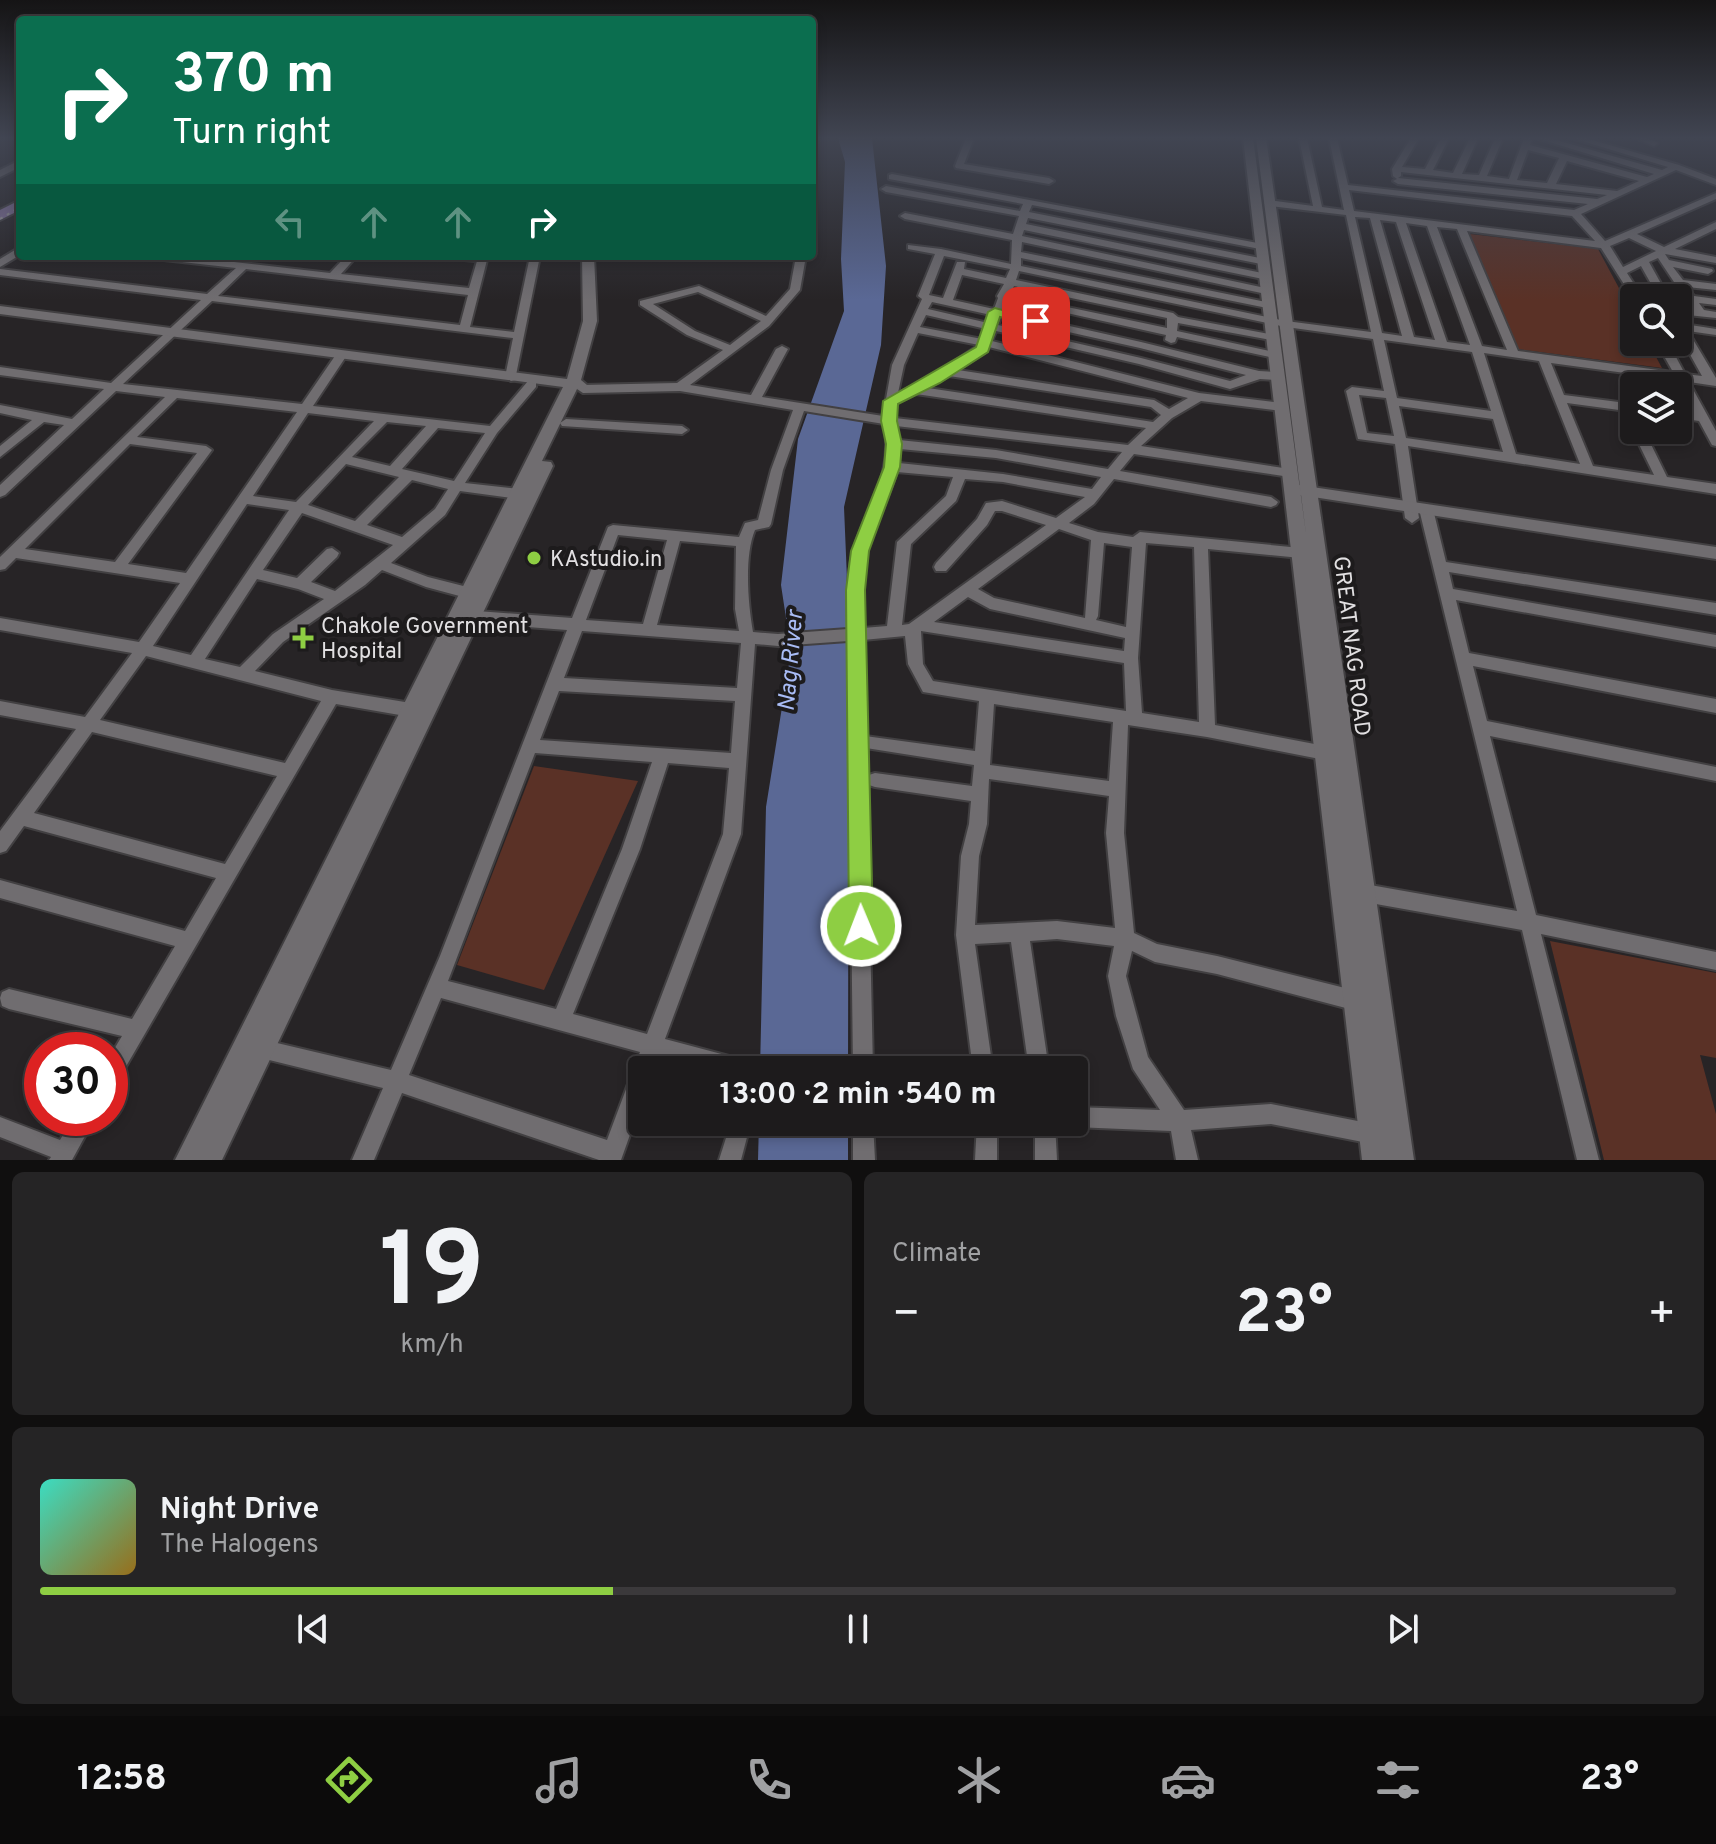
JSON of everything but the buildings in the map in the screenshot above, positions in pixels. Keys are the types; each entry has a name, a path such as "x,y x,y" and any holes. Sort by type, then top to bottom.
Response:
{"main road":[{"name":"GREAT NAG ROAD","path":"1261,192 1269,302 1363,892 1400,1160"},
{"name":"GREAT NAG ROAD","path":"1263,192 1269,302 1268,375 1282,407 1299,491 1301,553 1376,1160"},
{"path":"208,1160 254,1048 580,387 592,324 593,294 589,260"},
{"path":"525,494 566,423 605,324 599,260"},
{"path":"0,313 532,384 580,387"},
{"path":"339,357 580,387"},
{"path":"189,1160 254,1048"}],"street":[{"path":"903,192 1174,245 1269,302"},
{"path":"974,192 1177,231 1269,302"},
{"path":"1314,192 1318,209"},
{"path":"1345,192 1401,441 1420,514 1441,566 1588,1160"},
{"path":"1385,192 1575,213 1621,192"},
{"path":"1504,192 1597,202"},
{"path":"1601,192 1617,194"},
{"path":"1263,202 1604,245 1716,196"},
{"path":"891,401 948,372 983,349 995,312 1016,267 1017,238 1028,202"},
{"path":"1575,213 1604,245 1629,284"},
{"path":"905,216 1172,272 1376,336 1646,372"},
{"path":"1374,216 1409,340"},
{"path":"1400,219 1442,344"},
{"path":"1431,223 1477,349 1511,457"},
{"path":"1622,272 1662,255 1716,225"},
{"path":"1020,226 1173,257 1269,302"},
{"path":"1461,227 1514,354"},
{"path":"1168,351 1173,318 1170,286 1177,231"},
{"path":"1629,234 1662,255 1708,271"},
{"path":"911,247 1171,301 1269,302"},
{"path":"941,252 923,296 928,298 1268,375"},
{"path":"1016,254 1170,286 1269,302"},
{"path":"1662,255 1710,259 1708,271 1714,287 1679,283 1662,255"},
{"path":"947,301 964,256"},
{"path":"204,260 473,292"},
{"path":"276,270 286,260"},
{"path":"333,276 348,260"},
{"path":"464,329 481,260"},
{"path":"511,377 534,260"},
{"path":"680,387 767,320 795,290 800,260"},
{"path":"1643,261 1656,284"},
{"path":"0,492 243,267"},
{"path":"958,271 1173,318 1269,302"},
{"path":"0,272 520,336"},
{"path":"729,348 691,333 644,303 699,289 767,320"},
{"path":"1002,296 1172,334 1269,302"},
{"path":"863,1056 855,590 860,551 892,467 894,444 889,421 898,365 928,298"},
{"path":"1692,299 1716,302"},
{"path":"1692,302 1700,313"},
{"path":"922,311 1230,385 1268,375"},
{"path":"1692,312 1716,315"},
{"path":"1692,327 1716,332"},
{"path":"914,329 986,343 1199,397 1282,407"},
{"path":"1692,347 1713,382"},
{"path":"755,399 782,349"},
{"path":"0,845 143,649 339,357"},
{"path":"1543,357 1588,469"},
{"path":"0,371 113,387 493,430"},
{"path":"948,372 1154,404 1168,415"},
{"path":"1692,379 1713,382"},
{"path":"243,674 278,638 380,564 440,512 493,430 532,384"},
{"path":"580,387 680,387 873,419 1131,449 1299,491 1716,563"},
{"path":"915,390 1156,426"},
{"path":"1497,416 1352,391 1362,436 1716,489"},
{"path":"0,565 174,394"},
{"path":"915,628 1095,494 1131,449 1168,415 1199,397"},
{"path":"1561,398 1620,406"},
{"path":"1692,398 1716,442"},
{"path":"649,1056 732,834 748,637 742,609 743,542 750,526 764,524 777,470 802,408"},
{"path":"0,422 6,410 74,423"},
{"path":"1692,416 1703,418"},
{"path":"0,453 42,418"},
{"path":"195,662 300,507 384,418"},
{"path":"566,423 682,430"},
{"path":"393,471 435,424"},
{"path":"118,568 206,450 128,440"},
{"path":"894,444 996,454 1271,502"},
{"path":"1645,444 1663,481"},
{"path":"345,460 456,486 525,494"},
{"path":"892,467 1095,494"},
{"path":"894,632 904,542 951,498 961,474"},
{"path":"358,526 409,475"},
{"path":"242,499 300,507 404,543"},
{"path":"941,567 982,522 991,506 1002,506 1098,537 1139,543"},
{"path":"1420,514 1716,553"},
{"path":"363,1160 436,987 556,684 613,530 743,542"},
{"path":"649,629 675,536"},
{"path":"1091,616 1098,537"},
{"path":"1187,1160 1179,1121 1140,1062 1117,976 1125,938 1115,833 1116,789 1128,717 1140,537 1301,553"},
{"path":"1201,543 1207,730"},
{"path":"13,552 189,579"},
{"path":"300,584 332,553"},
{"path":"380,564 476,595"},
{"path":"1441,566 1716,609"},
{"path":"254,573 300,584 335,597"},
{"path":"968,590 990,603 1133,634"},
{"path":"1447,593 1716,641"},
{"path":"465,616 778,640 915,628 1131,658"},
{"path":"0,624 143,649 332,697 418,711"},
{"path":"915,628 916,664 928,687 1207,730 1325,753"},
{"path":"1463,658 1716,706"},
{"path":"556,684 742,695"},
{"path":"128,1045 332,697"},
{"path":"981,1056 965,935 970,856 978,824 987,697"},
{"path":"3,714 88,724 289,771"},
{"path":"1480,727 1716,774"},
{"path":"868,742 1116,789"},
{"path":"531,746 737,761"},
{"path":"561,1020 631,849 662,756"},
{"path":"875,780 980,795"},
{"path":"20,817 228,873"},
{"path":"1343,888 1716,961"},
{"path":"0,889 189,941"},
{"path":"965,935 1057,930 1125,938 1155,953 1230,968 1357,1001"},
{"path":"1019,932 1037,1056"},
{"path":"436,987 695,1056"},
{"path":"9,999 137,1030"},
{"path":"254,1048 397,1081 611,1156 628,1111"},
{"path":"1088,1118 1179,1121 1271,1114 1373,1134"},
{"path":"0,1127 63,1156 75,1136"},
{"path":"730,1160 737,1136"},
{"path":"863,1136 864,1160"},
{"path":"986,1160 987,1136"},
{"path":"1045,1136 1046,1160"}],"shaded area":[{"path":"1470,234 1598,249 1620,290 1620,356 1656,356 1662,368 1517,349"},
{"path":"534,766 638,781 544,990 457,965"},
{"path":"1550,941 1716,973 1716,1058 1700,1055 1716,1114 1716,1160 1604,1160"}],"water":[{"name":"Nag River","path":"844,192 878,192 886,266 881,345 844,507 849,627 848,1056 760,1056 766,807 791,651 781,585 798,439 844,311 841,259"},
{"path":"759,1136 848,1136 848,1160 758,1160"}],"railway":[{"path":"0,219 16,209"}],"place":[{"name":"KAstudio.in","path":"534,558"},
{"name":"Chakole Government Hospital","path":"303,638"}],"route":[{"path":"861,926 855,590 860,551 892,467 891,401 935,380 983,349 995,312 1036,321"}]}
